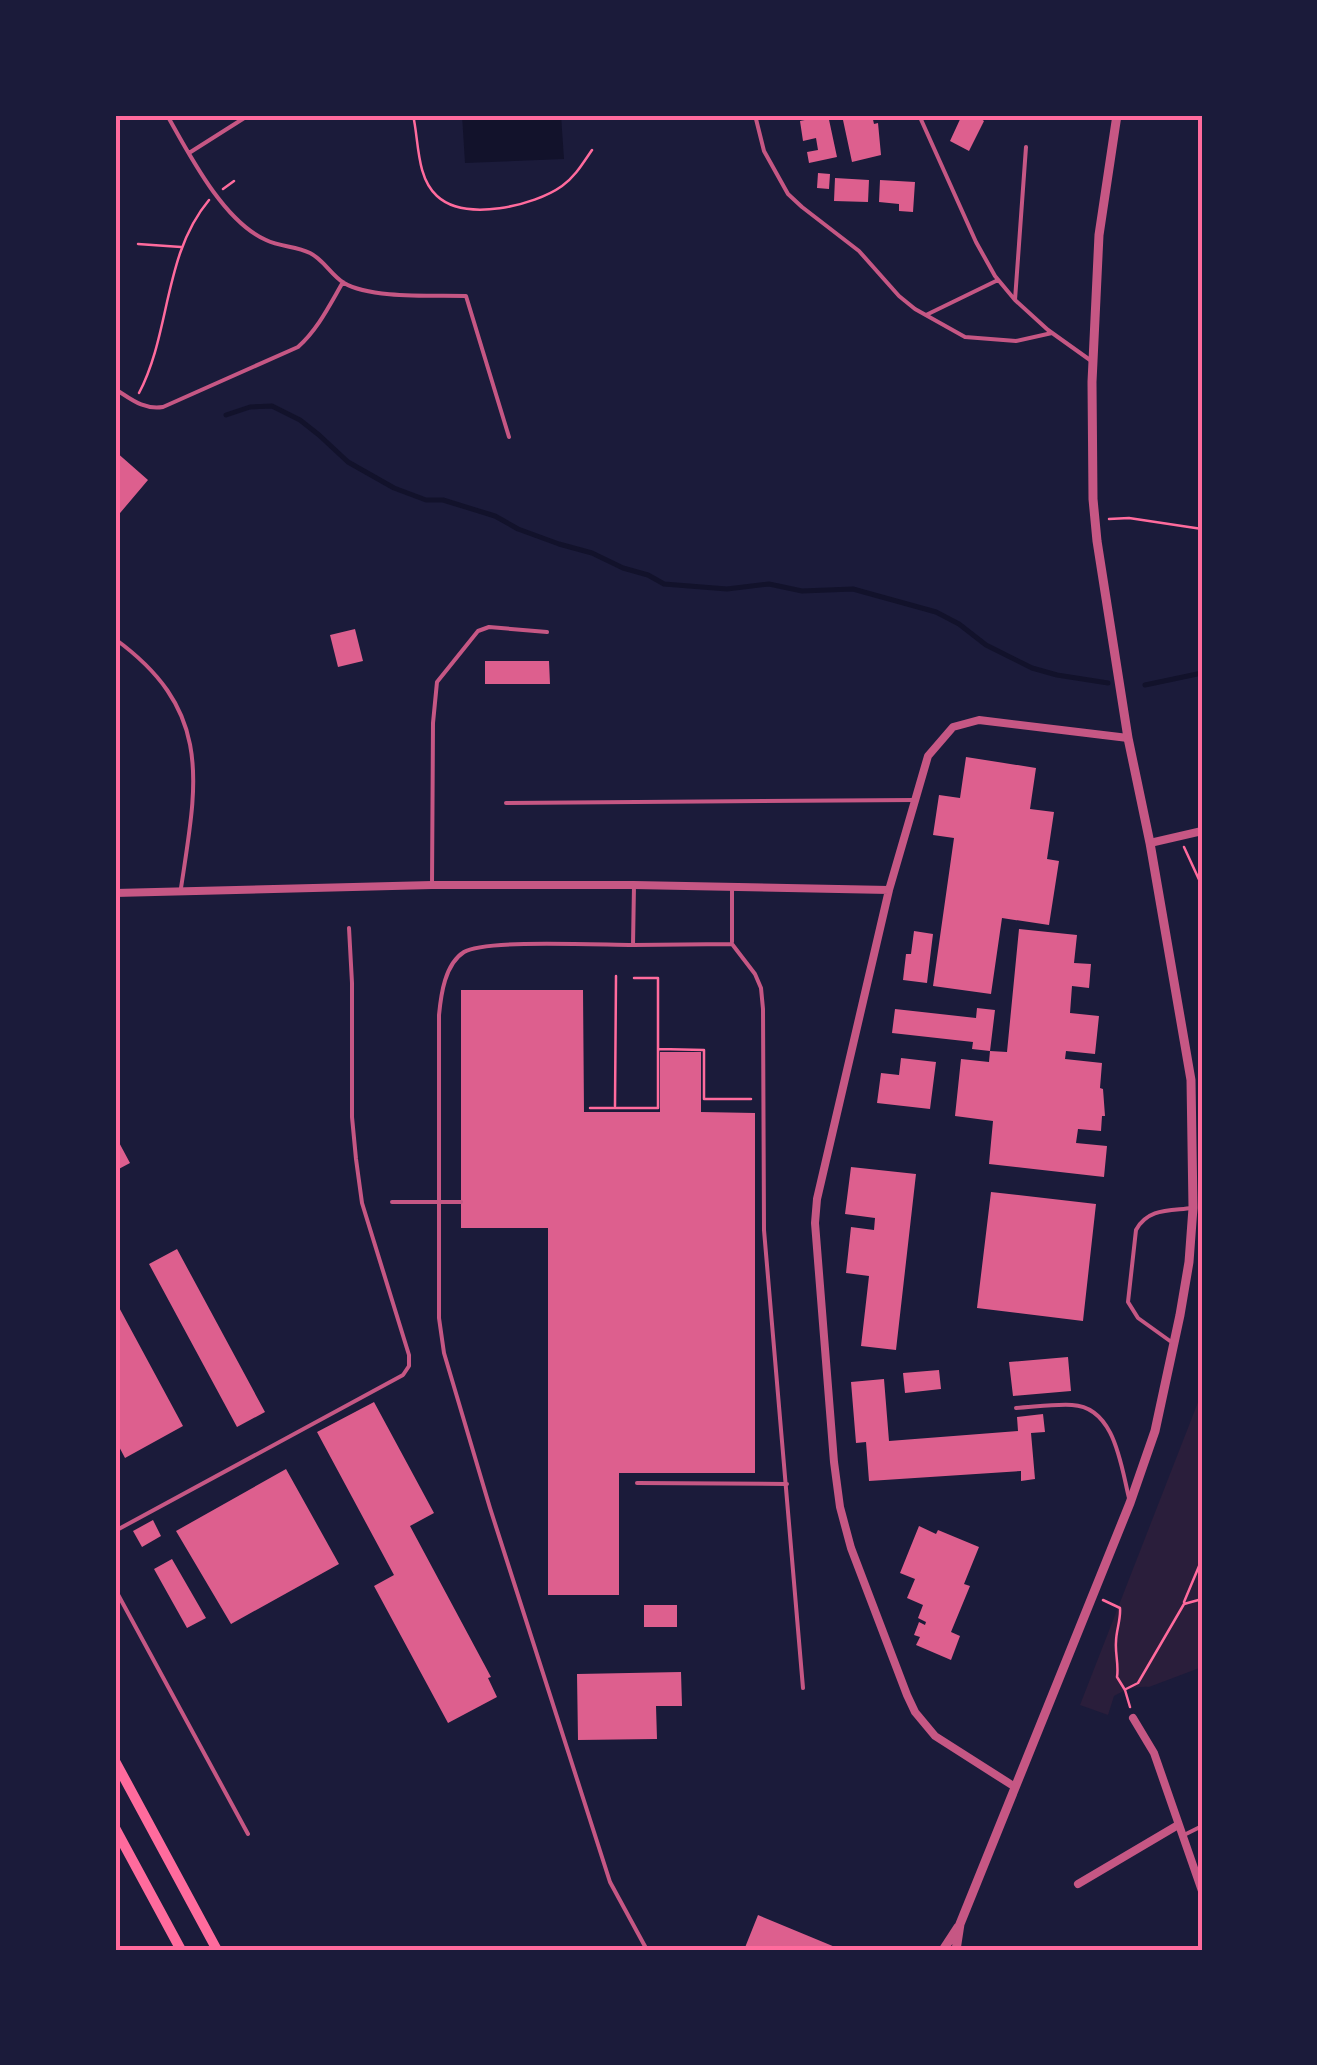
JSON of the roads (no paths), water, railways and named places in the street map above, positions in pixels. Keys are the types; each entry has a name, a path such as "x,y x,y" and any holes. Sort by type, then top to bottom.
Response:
{"main road":[{"path":"115,1761 216,1950"},
{"path":"115,1828 181,1950"}],"street":[{"path":"944,1950 960,1924 1130,1503 1155,1431 1174,1344 1194,1208 1191,1080 1128,738 1094,519 1092,361 1099,234 1118,115"},
{"path":"1015,1787 935,1736 915,1712 845,1530 834,1462 816,1210 889,890 928,756 952,728 978,720 1128,738"},
{"path":"1150,843 1202,830"},
{"path":"115,893 432,885 889,890"},
{"path":"1133,1718 1154,1753 1202,1892"},
{"path":"1078,1884 1178,1826"},
{"path":"956,1950 960,1924"}],"lane":[{"path":"167,115 216,195 262,239 307,251 342,282 370,291 466,296 509,437"},
{"path":"189,153 249,115"},
{"path":"755,115 764,151 788,194 860,251 899,296 925,316 965,338 1016,341 1052,333"},
{"path":"919,115 976,242 998,280 1052,333 1092,361"},
{"path":"1015,300 1026,146"},
{"path":"925,316 998,280"},
{"path":"115,389 151,409 162,407 298,346 310,336 342,282"},
{"path":"432,885 437,682 478,630 489,627 547,632"},
{"path":"115,639 136,654 168,688 189,736 194,794 180,893"},
{"path":"506,804 914,800"},
{"path":"634,885 634,945"},
{"path":"732,887 732,944 747,961 761,988 765,1039 764,1230 802,1688"},
{"path":"115,1531 403,1375 408,1366 401,1330 362,1203 352,1117 349,928"},
{"path":"646,1950 610,1882 444,1353 439,1318 440,1004 447,975 458,956 490,945 732,944"},
{"path":"755,1202 764,1201"},
{"path":"392,1202 461,1202"},
{"path":"1174,1344 1138,1318 1128,1302 1136,1230 1151,1213 1194,1208"},
{"path":"1016,1408 1073,1404 1099,1416 1113,1442 1130,1503"},
{"path":"637,1483 787,1484"},
{"path":"115,1589 248,1834"},
{"path":"1181,1836 1202,1826"}],"waterway":[{"path":"226,415 250,407 272,406 300,420 348,462 394,488 426,500 443,500 495,516 518,529 592,553 664,584 727,589 769,584 802,591 853,589 936,612 986,645 1032,668 1108,683"},
{"path":"1145,685 1202,673"}]}
